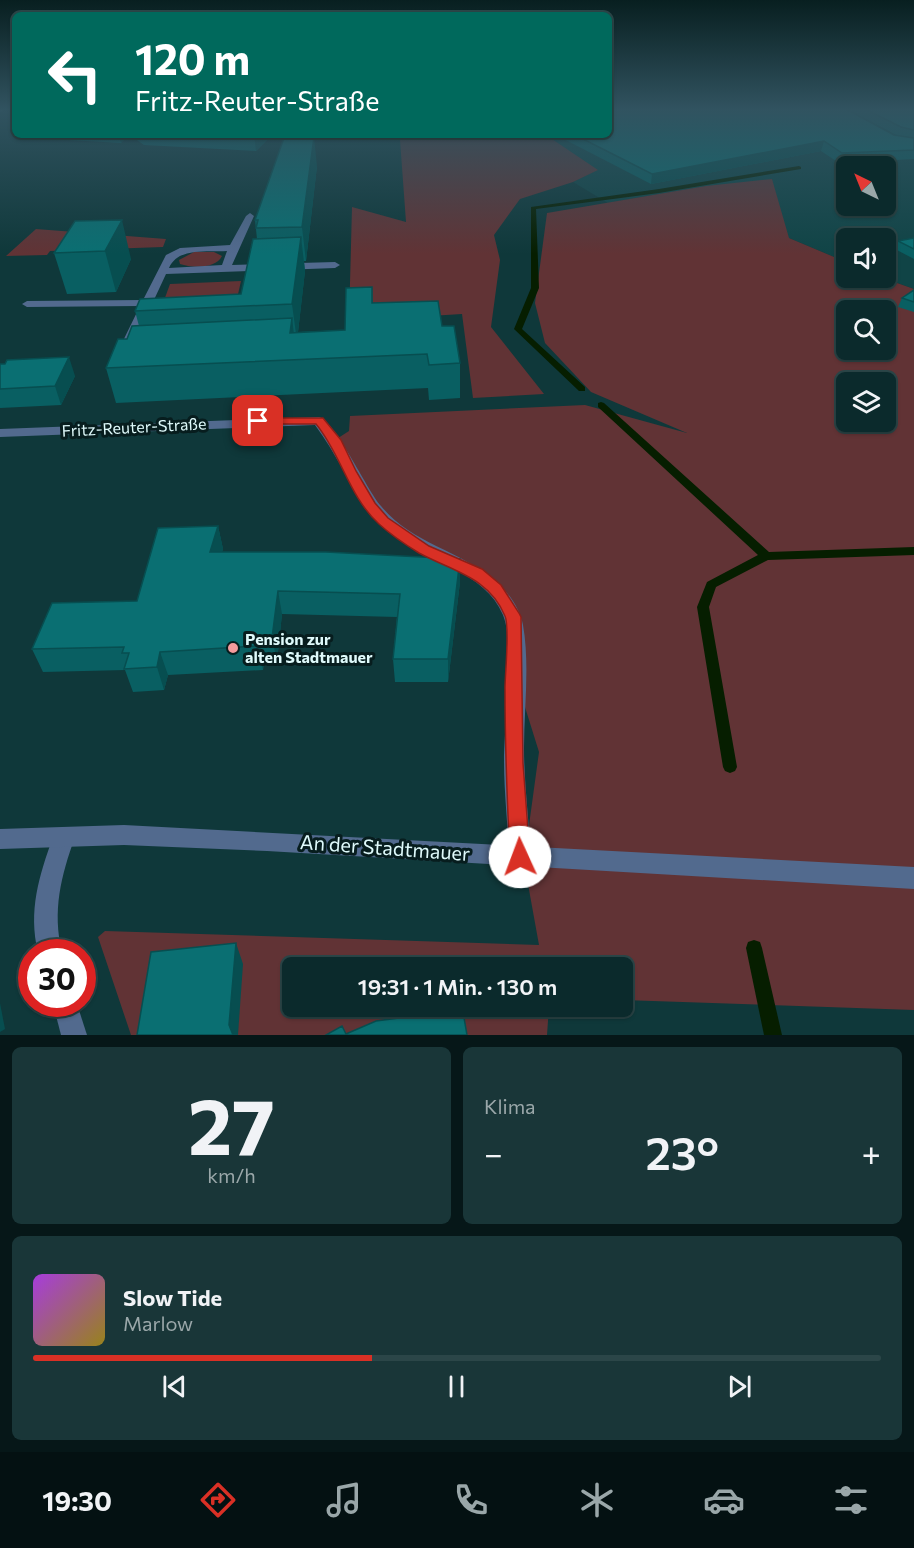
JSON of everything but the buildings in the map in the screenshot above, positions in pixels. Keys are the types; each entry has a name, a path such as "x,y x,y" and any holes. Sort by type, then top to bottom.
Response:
{"street":[{"path":"226,268 233,248 250,216"},
{"path":"133,355 122,356 143,322 147,303 169,257 180,251 233,248"},
{"path":"162,271 335,265"},
{"path":"27,304 147,303"},
{"name":"Fritz-Reuter-Straße","path":"0,433 319,421 335,440 349,471 370,505 384,521 424,549 476,573 496,588 514,617 514,763 520,857"},
{"name":"An der Stadtmauer","path":"0,839 124,835 267,841 914,878"},
{"path":"47,939 44,897 64,837"},
{"path":"69,1017 74,1035"}],"shaded area":[{"path":"401,157 579,157 598,170 573,182 520,199 494,235 500,260 491,327 544,394 473,398 462,314 349,321 352,207 406,222"},
{"path":"578,157 836,157 836,216 896,216 896,157 914,157 914,289 896,283 896,228 836,228 836,258 789,238 706,186 608,203 573,182 597,170"},
{"path":"772,179 789,238 836,258 836,288 896,288 896,283 914,289 914,1010 633,1000 633,957 282,957 282,1017 548,1017 547,1035 131,1035 98,937 105,931 539,945 524,862 539,752 515,675 515,631 496,588 384,521 335,440 349,431 350,416 585,405 687,433 591,392 545,343 535,303 547,213 706,186"},
{"path":"36,229 166,239 163,247 50,251 47,255 6,256"},
{"path":"194,252 214,252 222,256 209,265 197,267 180,264 179,260"},
{"path":"241,281 236,303 162,306 170,284"}],"waterway":[{"path":"582,389 518,329 535,288 533,208 659,191 799,168"},
{"path":"601,405 766,556"},
{"path":"766,556 914,551"},
{"path":"730,767 703,607 711,585 766,556"},
{"path":"754,948 773,1035"}],"place":[{"name":"Pension zur alten Stadtmauer","path":"233,648"}],"route":[{"path":"258,421 319,421 335,440 349,471 370,505 384,521 424,549 456,561 476,573 496,588 514,617 514,763 520,857"}]}
